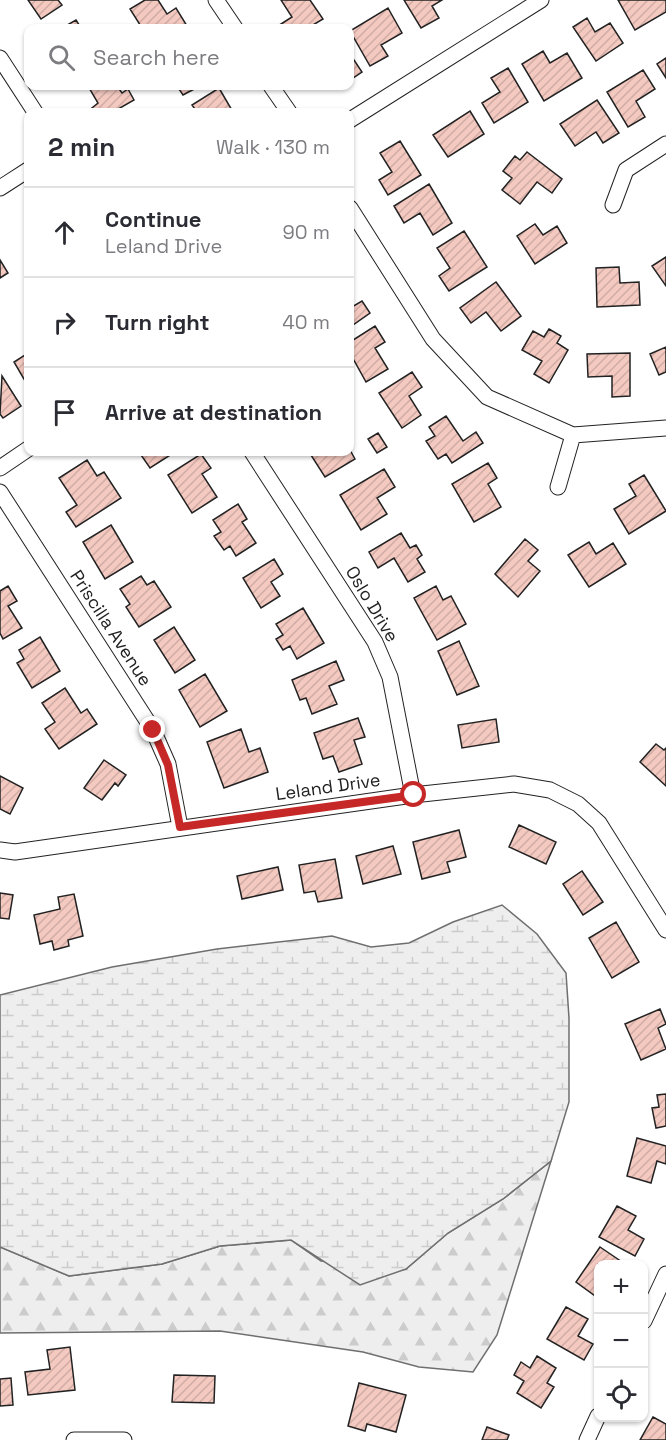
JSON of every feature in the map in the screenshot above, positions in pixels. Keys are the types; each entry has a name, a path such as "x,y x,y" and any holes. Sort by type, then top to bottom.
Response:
{"street":[{"path":"216,0 232,24"},
{"path":"354,117 541,0"},
{"path":"0,58 32,108"},
{"path":"274,90 286,108"},
{"path":"613,205 626,170 666,144"},
{"path":"0,188 24,173"},
{"path":"354,214 433,339 487,397 573,435 666,428"},
{"path":"558,487 573,435"},
{"path":"0,468 24,452"},
{"name":"Oslo Drive","path":"255,456 375,642 390,676 414,795"},
{"name":"Priscilla Avenue","path":"0,492 153,730 168,765 180,827"},
{"name":"Leland Drive","path":"0,850 15,852 414,795 514,784 550,790 578,804 599,823 664,919"},
{"path":"647,1314 666,1274"},
{"path":"587,1440 595,1422"},
{"path":"74,1440 124,1440"}],"green space":[{"path":"502,905 537,934 566,973 569,1018 569,1102 551,1161 503,1199 448,1233 406,1269 360,1285 291,1240 220,1246 162,1264 69,1276 0,1247 0,995 112,967 217,949 332,936 371,947 409,943 453,922"},
{"path":"551,1161 497,1335 473,1372 419,1367 363,1352 220,1331 0,1333 0,1247 69,1276 162,1264 220,1246 291,1240 321,1261 406,1269 448,1233 503,1199"}],"building":[{"path":"28,0 58,0 62,5 41,19"},
{"path":"145,0 158,0 167,14 176,8 186,24 139,24 130,9"},
{"path":"281,0 310,0 323,19 315,24 281,24 292,17"},
{"path":"404,0 442,0 432,6 439,18 421,28"},
{"path":"618,0 666,0 666,12 635,30"},
{"path":"388,8 402,33 381,45 388,56 370,66 354,38 354,29"},
{"path":"587,18 595,32 610,23 623,43 596,61 573,27"},
{"path":"543,51 550,63 567,53 582,78 544,101 522,64"},
{"path":"666,58 666,78 657,64"},
{"path":"354,60 362,72 354,77"},
{"path":"508,68 528,102 494,123 482,103 500,92 491,78"},
{"path":"643,70 655,89 636,101 645,117 628,127 607,92"},
{"path":"90,90 120,90 122,93 129,90 134,100 120,108 92,108 98,103"},
{"path":"180,90 192,90 183,95"},
{"path":"216,90 220,90 231,108 194,108 192,105"},
{"path":"597,100 619,133 603,143 596,132 575,146 560,124"},
{"path":"470,111 484,134 448,157 433,135"},
{"path":"400,141 421,175 388,195 379,180 392,172 380,153"},
{"path":"527,152 562,179 552,193 537,182 520,204 502,190 512,178 503,171 515,156 520,160"},
{"path":"429,184 452,223 433,235 420,213 404,223 394,206"},
{"path":"535,224 543,235 557,226 567,243 535,264 517,236"},
{"path":"464,231 487,267 449,291 439,276 450,268 437,248"},
{"path":"666,257 666,286 652,266"},
{"path":"0,260 8,273 0,278"},
{"path":"619,267 620,283 639,282 640,305 597,307 596,268"},
{"path":"496,282 521,316 501,331 486,312 471,323 460,308"},
{"path":"362,301 370,313 354,324 354,306"},
{"path":"375,326 385,342 375,348 388,369 366,382 354,360 354,339"},
{"path":"549,329 561,336 557,343 568,350 549,383 534,374 542,361 522,350 533,331 544,337"},
{"path":"666,347 666,372 659,375 650,354"},
{"path":"630,353 630,396 612,397 612,376 588,377 587,354"},
{"path":"24,356 24,379 14,362"},
{"path":"412,372 422,387 409,396 421,415 402,428 379,393"},
{"path":"2,376 21,406 3,418 0,414"},
{"path":"446,416 463,441 476,432 483,443 452,463 446,454 438,459 426,441 435,436 429,427"},
{"path":"378,433 387,447 377,453 368,439"},
{"path":"142,456 169,456 150,468"},
{"path":"198,456 202,456 211,468 202,474 217,497 192,513 168,475"},
{"path":"312,456 353,456 355,459 325,477"},
{"path":"87,460 97,476 104,472 121,498 76,527 66,512 77,505 59,478"},
{"path":"488,463 497,478 488,484 501,507 474,522 452,484"},
{"path":"384,469 395,487 377,498 387,514 361,530 340,495"},
{"path":"644,475 666,511 629,534 614,509 636,496 629,484"},
{"path":"238,504 247,519 242,522 256,543 236,556 230,546 224,550 214,536 221,532 213,520"},
{"path":"111,525 133,562 105,579 83,542"},
{"path":"401,533 410,548 416,545 422,555 417,559 425,572 408,582 394,558 378,568 369,552"},
{"path":"525,539 538,550 528,561 540,571 518,597 495,574"},
{"path":"589,542 596,554 613,543 626,564 589,587 568,555"},
{"path":"274,559 283,574 271,582 280,596 261,608 243,578"},
{"path":"141,576 147,585 154,581 171,607 139,627 126,607 130,604 120,589"},
{"path":"8,586 17,601 8,606 22,628 3,639 0,633 0,591"},
{"path":"436,586 443,600 451,596 466,624 437,640 414,598"},
{"path":"303,608 324,643 297,659 290,646 283,650 276,639 283,635 276,624"},
{"path":"174,627 195,660 175,673 154,640"},
{"path":"40,637 60,671 32,688 17,663 24,659 19,650"},
{"path":"459,641 479,686 457,695 438,651"},
{"path":"336,661 344,680 329,686 337,704 312,714 306,698 300,700 292,680"},
{"path":"205,674 227,711 200,727 179,690"},
{"path":"65,688 81,713 87,709 97,724 59,749 45,729 55,722 42,703"},
{"path":"358,718 365,737 354,740 362,764 339,772 333,756 323,759 314,733"},
{"path":"496,719 499,742 462,748 458,725"},
{"path":"241,729 249,752 260,748 268,772 224,788 207,742"},
{"path":"656,744 664,750 666,748 666,786 640,762"},
{"path":"104,760 126,775 118,786 115,783 102,800 84,788"},
{"path":"0,776 23,788 10,814 0,809"},
{"path":"519,825 556,842 546,864 509,847"},
{"path":"459,830 466,857 447,862 450,872 422,879 413,842"},
{"path":"393,846 401,874 363,884 356,856"},
{"path":"335,859 342,898 318,902 315,891 304,893 299,865"},
{"path":"278,867 283,890 242,899 237,876"},
{"path":"582,871 603,902 583,915 563,884"},
{"path":"0,893 13,895 9,919 0,918"},
{"path":"74,894 83,936 68,940 69,946 54,950 52,941 40,944 34,915 60,909 58,897"},
{"path":"616,922 639,962 612,978 589,938"},
{"path":"660,1009 666,1024 658,1028 666,1049 641,1060 625,1024"},
{"path":"666,1094 666,1126 656,1128 652,1108 659,1107 657,1095"},
{"path":"637,1138 666,1146 666,1164 657,1161 651,1183 627,1176"},
{"path":"617,1206 636,1216 628,1230 644,1239 635,1256 599,1237"},
{"path":"600,1247 619,1260 594,1260 594,1295 576,1282"},
{"path":"566,1307 588,1319 578,1336 593,1344 584,1360 547,1339"},
{"path":"70,1347 75,1390 28,1395 25,1372 50,1369 47,1350"},
{"path":"537,1356 556,1368 547,1383 554,1387 541,1408 517,1393 524,1381 514,1375 521,1362 530,1368"},
{"path":"174,1375 215,1376 214,1403 172,1402"},
{"path":"11,1378 13,1405 0,1406 0,1379"},
{"path":"359,1383 406,1395 396,1432 367,1424 365,1431 348,1426"},
{"path":"653,1417 666,1424 666,1440 640,1440"},
{"path":"487,1427 509,1435 507,1440 482,1440"}],"route":[{"path":"153,730 168,765 180,827 414,795"}]}
